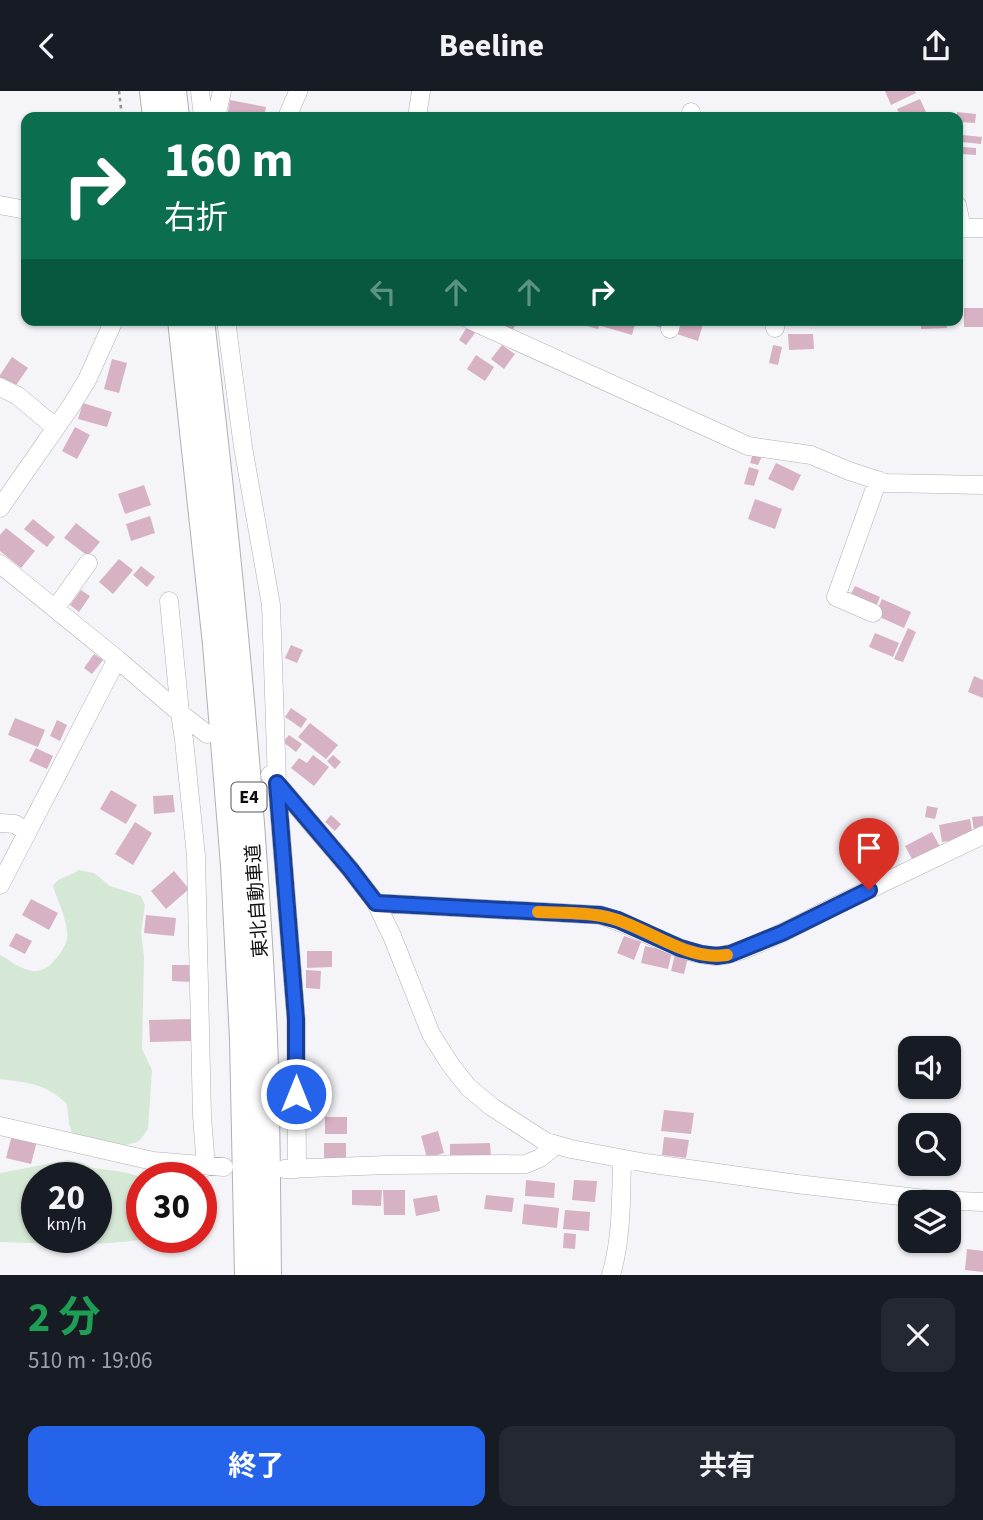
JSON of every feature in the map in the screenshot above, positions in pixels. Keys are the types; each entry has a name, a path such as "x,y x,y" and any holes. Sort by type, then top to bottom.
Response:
{"highway":[{"path":"152,91 154,112"},
{"path":"174,91 176,112"},
{"name":"東北自動車道","path":"181,326 215,644 233,865 242,1039 247,1275"},
{"name":"東北自動車道","path":"203,326 229,564 254,866 265,1037 269,1275"}],"street":[{"path":"200,91 202,112"},
{"path":"217,112 222,91"},
{"path":"418,112 421,91"},
{"path":"290,112 298,92"},
{"path":"0,205 21,209"},
{"path":"963,228 983,228"},
{"path":"0,508 86,380 111,326"},
{"path":"227,326 245,460 271,605 274,779 296,1019 290,1169 526,1164 540,1159 556,1145"},
{"path":"483,326 748,446 811,455 886,483 983,485"},
{"path":"0,387 19,396 55,428"},
{"path":"873,613 836,597 878,480"},
{"path":"55,609 88,563"},
{"path":"0,564 207,734"},
{"path":"0,1126 153,1161 215,1167 202,1117 196,856 169,601"},
{"path":"0,885 117,659"},
{"path":"274,779 376,903 432,1034 450,1064 468,1087 492,1107 546,1142 622,1159 797,1184 934,1200 983,1202"},
{"path":"0,823 15,824 27,832"},
{"path":"376,903 600,915 618,920 680,948 717,956 730,954 782,933 983,835"},
{"path":"611,1275 617,1257 622,1159"}],"path":[{"path":"119,91 121,112"}],"green space":[{"path":"78,870 94,873 110,886 141,896 145,905 141,933 144,957 142,1049 152,1070 148,1129 137,1142 126,1145 111,1147 73,1135 67,1104 59,1097 36,1085 0,1079 0,955 32,971 39,971 55,960 65,945 67,933 53,886"},
{"path":"21,1169 21,1243 0,1242 0,1173"},
{"path":"112,1170 126,1173 126,1241 112,1243"}],"building":[{"path":"885,91 915,91 916,93 891,105"},
{"path":"920,99 926,112 898,112 897,109"},
{"path":"230,100 266,107 265,112 228,112"},
{"path":"963,113 976,114 975,123 963,122"},
{"path":"963,135 982,137 981,144 963,142"},
{"path":"963,147 976,148 976,155 963,154"},
{"path":"964,308 983,308 983,327 964,327"},
{"path":"500,326 515,326 511,333"},
{"path":"601,326 634,326 632,335"},
{"path":"679,326 702,326 698,341 677,334"},
{"path":"921,326 947,328 921,329"},
{"path":"467,327 475,333 466,345 459,340"},
{"path":"788,334 813,334 814,349 789,350"},
{"path":"502,345 515,354 504,369 491,359"},
{"path":"773,345 782,347 778,365 769,363"},
{"path":"476,355 494,367 485,381 467,369"},
{"path":"12,357 28,368 14,388 0,378"},
{"path":"112,359 127,363 119,393 104,389"},
{"path":"83,403 112,412 107,427 78,419"},
{"path":"75,427 90,435 77,459 62,451"},
{"path":"753,453 762,456 758,465 750,463"},
{"path":"776,463 801,475 793,491 768,479"},
{"path":"749,467 759,470 754,486 744,484"},
{"path":"144,485 151,505 125,514 118,494"},
{"path":"755,499 782,509 775,529 748,519"},
{"path":"150,516 155,533 131,541 126,524"},
{"path":"33,519 55,537 47,547 24,529"},
{"path":"76,523 100,542 88,556 64,538"},
{"path":"6,528 35,551 21,568 0,551 0,535"},
{"path":"119,559 133,570 113,594 99,582"},
{"path":"141,566 155,577 147,587 133,575"},
{"path":"855,586 880,597 876,607 850,596"},
{"path":"81,590 90,596 79,612 70,605"},
{"path":"882,599 911,612 904,628 875,615"},
{"path":"908,628 916,632 903,662 894,659"},
{"path":"875,633 899,643 893,657 869,647"},
{"path":"291,645 303,650 297,663 285,658"},
{"path":"94,654 103,660 92,674 84,668"},
{"path":"974,676 983,680 983,698 968,692"},
{"path":"291,708 307,719 301,728 285,717"},
{"path":"15,718 45,730 38,747 8,735"},
{"path":"57,720 67,725 60,741 50,736"},
{"path":"310,723 338,745 326,759 298,737"},
{"path":"289,735 302,744 296,752 283,742"},
{"path":"36,748 53,756 47,769 29,761"},
{"path":"313,755 329,767 314,786 291,768 299,758 307,763"},
{"path":"333,755 341,762 335,769 327,761"},
{"path":"111,790 137,805 126,824 100,809"},
{"path":"173,795 175,812 154,814 153,796"},
{"path":"927,806 938,808 935,819 925,817"},
{"path":"331,815 341,824 335,831 325,822"},
{"path":"983,816 983,830 974,831 972,817"},
{"path":"970,819 973,837 942,842 939,825"},
{"path":"135,822 152,833 133,865 115,854"},
{"path":"932,832 940,847 913,861 905,846"},
{"path":"174,871 189,889 166,909 151,891"},
{"path":"31,899 58,913 49,930 22,915"},
{"path":"146,915 176,918 174,936 144,933"},
{"path":"16,933 32,941 25,954 9,946"},
{"path":"624,936 641,942 634,960 617,953"},
{"path":"645,946 672,952 668,969 641,963"},
{"path":"307,951 332,951 332,967 307,968"},
{"path":"675,954 688,957 684,974 671,971"},
{"path":"172,965 191,965 191,982 172,981"},
{"path":"306,970 321,971 320,989 306,988"},
{"path":"192,1019 192,1041 150,1042 149,1020"},
{"path":"664,1110 694,1113 691,1134 661,1131"},
{"path":"325,1117 347,1117 347,1134 325,1134"},
{"path":"438,1131 444,1153 427,1158 421,1136"},
{"path":"12,1135 37,1141 32,1162 6,1158"},
{"path":"664,1137 689,1140 686,1158 662,1155"},
{"path":"324,1143 346,1143 346,1161 324,1160"},
{"path":"490,1143 491,1157 450,1157 450,1144"},
{"path":"526,1180 555,1183 554,1198 525,1196"},
{"path":"574,1180 597,1181 595,1202 572,1200"},
{"path":"352,1190 382,1190 381,1206 352,1205"},
{"path":"383,1190 405,1190 405,1215 384,1215"},
{"path":"437,1195 440,1211 416,1216 413,1199"},
{"path":"486,1195 514,1198 512,1212 484,1209"},
{"path":"524,1204 559,1208 557,1228 522,1224"},
{"path":"565,1210 590,1212 589,1231 563,1229"},
{"path":"564,1233 576,1234 575,1249 563,1248"},
{"path":"967,1249 983,1251 983,1272 965,1270"}],"slow traffic":[{"path":"538,912 600,915 618,920 680,948 701,954 727,955"}],"route":[{"path":"296,1094 296,1019 277,783 376,903 600,915 618,920 680,948 717,956 730,954 782,933 869,890"}]}
